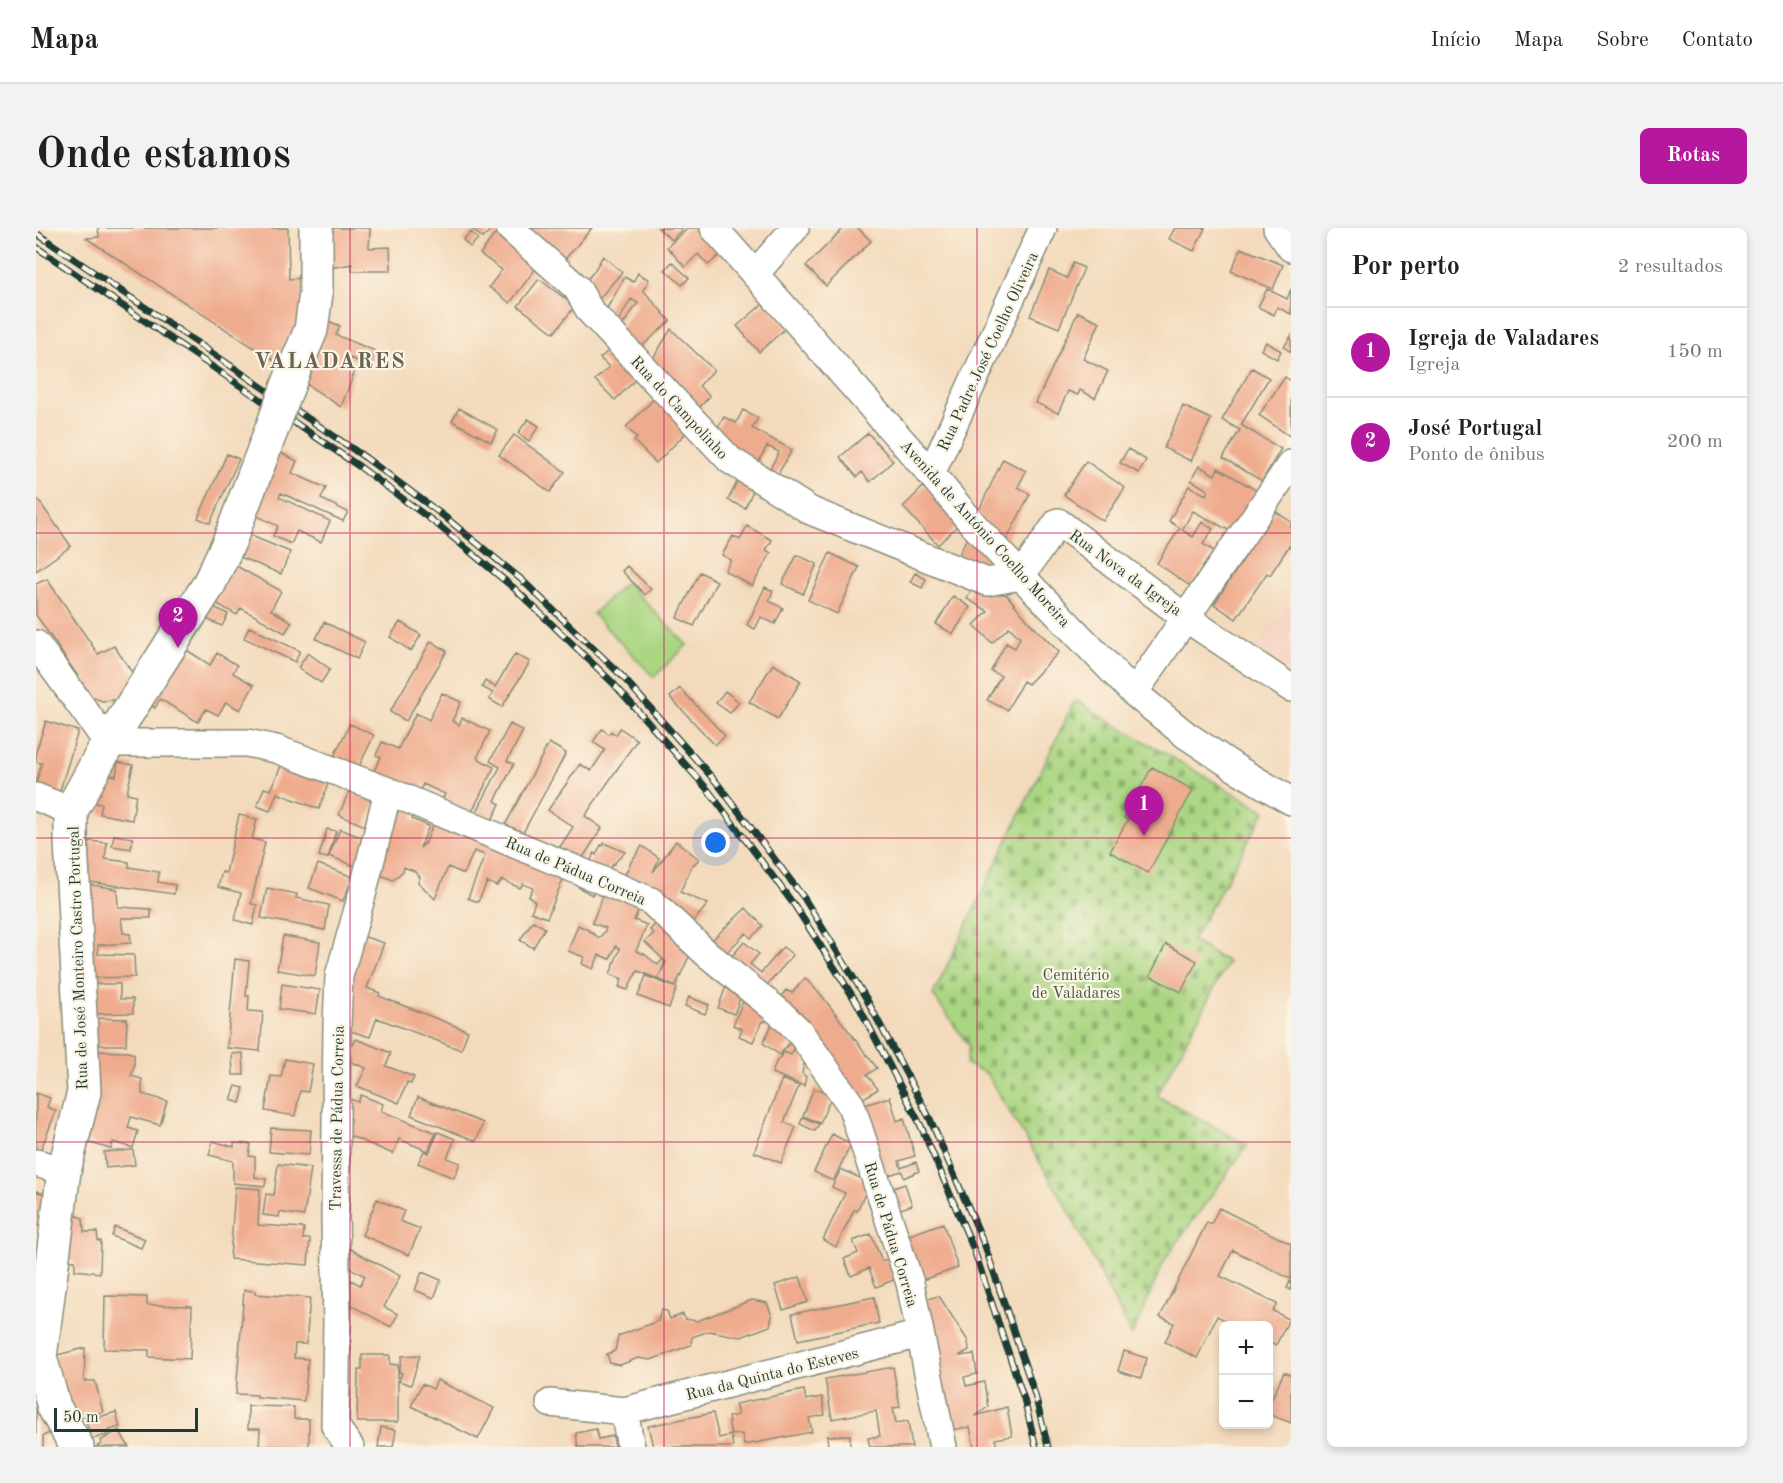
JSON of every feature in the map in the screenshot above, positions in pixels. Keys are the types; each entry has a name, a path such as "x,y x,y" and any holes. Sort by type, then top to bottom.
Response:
{"main road":[{"name":"Rua de José Monteiro Castro Portugal","path":"77,1447 54,1407 38,1358 50,1167 84,1092 71,811 108,743 208,586 229,542 311,330 316,293 316,228"}],"street":[{"name":"Rua do Campolinho","path":"510,228 577,288 590,311 730,460 812,511 976,578 987,582 1021,576"},
{"name":"Avenida de António Coelho Moreira","path":"714,228 972,523 1134,693 1186,735 1291,801"},
{"path":"755,274 795,228"},
{"name":"Rua Padre José Coelho Oliveira","path":"931,474 1043,228"},
{"path":"1277,228 1291,248"},
{"name":"Rua Nova da Igreja","path":"1021,576 1058,522 1186,618 1291,464"},
{"path":"1134,693 1186,618 1291,688"},
{"path":"36,644 108,743"},
{"name":"Rua de Pádua Correia","path":"108,743 247,743 276,749 388,791 651,901 706,953 780,1012 799,1031 851,1105 910,1283 943,1447"},
{"name":"Travessa de Pádua Correia","path":"350,1447 335,1426 337,1322 334,1217 339,976 388,791"},
{"path":"36,797 71,811"},
{"name":"Rua da Quinta do Esteves","path":"624,1411 920,1335"},
{"path":"550,1403 624,1411 631,1447"}],"shaded area":[{"path":"1291,600 1291,674 1255,649"}],"green space":[{"path":"626,582 687,645 654,677 593,614"},
{"name":"Cemitério de Valadares","path":"1074,702 1081,702 1095,713 1265,811 1192,941 1228,962 1157,1096 1248,1145 1165,1259 1132,1336 1065,1204 986,1073 966,1064 969,1046 933,995"}],"building":[{"path":"98,228 288,228 289,279 305,278 303,312 282,366 86,238 99,237"},
{"path":"324,228 370,228 369,248 390,247 391,271 352,271 352,264 324,269"},
{"path":"470,228 492,228 483,238"},
{"path":"516,228 592,228 559,266"},
{"path":"658,228 683,228 672,240"},
{"path":"688,228 699,228 722,253 708,265 698,254 685,267 667,247"},
{"path":"844,228 858,228 871,241 826,286 806,266"},
{"path":"1175,228 1205,228 1194,251 1169,239"},
{"path":"498,230 540,263 510,303 489,287 502,270 480,254"},
{"path":"471,232 478,239 470,247 463,240"},
{"path":"1241,248 1283,265 1273,289 1231,271"},
{"path":"603,256 622,272 598,300 582,286"},
{"path":"672,262 689,278 682,285 665,270"},
{"path":"1073,263 1084,268 1059,328 1030,316 1049,270 1067,278"},
{"path":"638,273 649,280 643,290 670,321 638,350 619,330 638,303 631,299 615,327 603,315 625,277 633,282"},
{"path":"539,279 575,306 554,333 518,306"},
{"path":"1267,289 1287,299 1291,289 1291,314 1277,307 1274,315 1258,307"},
{"path":"765,302 787,327 759,352 737,326"},
{"path":"1078,312 1100,322 1083,359 1108,371 1095,398 1080,390 1078,395 1068,391 1058,413 1036,403"},
{"path":"326,320 340,326 336,335 375,351 369,366 350,358 346,367 355,371 341,407 303,382"},
{"path":"671,329 714,370 699,386 710,396 695,412 649,365"},
{"path":"1291,336 1291,352 1284,347"},
{"path":"1266,342 1281,351 1277,359 1261,350"},
{"path":"614,346 641,374 615,400 595,380 609,367 600,358"},
{"path":"1252,368 1269,378 1241,425 1281,449 1262,481 1223,458 1240,430 1222,420"},
{"path":"1285,377 1291,381 1291,437 1259,415"},
{"path":"658,395 691,428 656,463 634,441 637,438 626,427"},
{"path":"1183,406 1211,419 1191,461 1164,448"},
{"path":"459,408 498,430 491,442 452,421"},
{"path":"743,410 758,418 752,428 792,450 774,481 766,476 779,452 767,446 755,469 714,434 724,417 736,423"},
{"path":"528,419 539,426 529,441 518,433"},
{"path":"868,433 893,461 870,482 862,472 857,477 840,457"},
{"path":"514,435 565,472 550,492 499,455"},
{"path":"1128,449 1146,460 1139,473 1120,463"},
{"path":"277,451 297,461 292,473 326,488 321,499 348,512 343,521 281,493 279,497 330,521 321,542 297,531 291,544 273,536 278,526 249,512"},
{"path":"227,454 239,459 210,523 198,518"},
{"path":"1003,459 1026,471 1018,487 1030,494 1005,543 977,514"},
{"path":"1086,461 1125,488 1103,521 1064,495"},
{"path":"1199,466 1215,475 1218,468 1256,490 1232,532 1193,511 1182,530 1193,537 1202,522 1213,529 1203,544 1214,551 1190,586 1157,563 1180,528 1169,521 1189,486 1206,495 1208,490 1191,480"},
{"path":"739,478 755,486 745,508 728,500"},
{"path":"925,485 961,522 938,545 903,507"},
{"path":"36,497 71,546 36,571"},
{"path":"1275,511 1291,522 1291,547 1289,546 1270,575 1267,573 1236,619 1214,604"},
{"path":"747,526 772,540 766,550 771,553 752,586 725,571 731,560 722,555 733,536 740,540"},
{"path":"242,532 290,552 281,574 233,554"},
{"path":"969,533 999,567 989,576 955,563"},
{"path":"830,553 859,567 837,614 808,600"},
{"path":"797,555 817,564 803,594 782,584"},
{"path":"231,563 281,591 271,610 292,622 285,633 241,608 237,615 210,600"},
{"path":"627,566 651,589 645,595 622,571"},
{"path":"700,572 717,581 694,626 677,618"},
{"path":"915,573 926,579 922,588 910,582"},
{"path":"47,579 98,654 114,646 136,678 117,700 102,701 92,697 36,615 36,584"},
{"path":"974,584 1007,595 1028,621 1059,652 1028,684 1023,681 1007,710 987,700 1001,676 991,671 1006,643 1015,648 1020,638 1009,627 992,643 974,625 988,611 967,599"},
{"path":"765,587 773,591 769,601 783,608 775,624 761,617 755,629 747,625"},
{"path":"953,596 970,607 953,634 936,624"},
{"path":"208,604 228,614 222,626 202,617"},
{"path":"324,622 365,642 357,659 316,639"},
{"path":"400,622 421,635 411,651 390,637"},
{"path":"249,627 300,651 295,662 244,638"},
{"path":"431,641 447,651 406,721 390,712"},
{"path":"182,647 210,665 217,653 237,665 233,673 254,685 240,710 226,702 218,715 206,709 198,722 160,699 155,708 147,703"},
{"path":"308,653 330,669 321,683 298,668"},
{"path":"515,654 530,662 502,707 489,699 493,693 482,687 485,681 495,687"},
{"path":"773,664 801,681 778,719 749,702"},
{"path":"680,688 725,736 715,745 670,697"},
{"path":"725,691 739,702 730,713 716,703"},
{"path":"442,693 461,702 452,721 459,725 462,718 490,731 477,758 494,767 469,818 440,804 445,794 423,784 417,797 372,775 381,757 376,755 382,742 398,749 416,713 429,720"},
{"path":"46,721 78,731 58,797 36,784 42,763 36,762 36,752"},
{"path":"350,724 374,735 356,773 331,762"},
{"path":"510,724 523,731 507,761 514,764 495,801 500,804 489,826 473,819 500,767 490,761"},
{"path":"620,728 637,740 585,816 602,828 580,862 556,853 573,827 548,810 580,764 591,771 605,750 593,742 602,729 609,734 611,731 616,735"},
{"path":"549,743 566,753 519,840 502,831"},
{"path":"118,762 133,765 127,793 136,795 132,820 100,814 102,804 95,803 100,773 116,776"},
{"path":"281,766 328,784 319,809 277,793 270,811 257,806 264,788 271,790"},
{"path":"1152,767 1193,790 1148,873 1110,852 1128,819 1124,818"},
{"path":"349,791 375,802 365,826 339,815"},
{"path":"399,802 415,809 412,819 429,826 420,848 426,842 436,817 567,870 547,918 531,912 535,902 529,896 533,888 523,884 520,888 502,880 497,886 487,882 478,902 468,898 485,855 474,851 464,874 448,867 435,899 418,882 420,877 414,871 404,867 403,871 393,880 371,871"},
{"path":"239,815 257,819 252,839 265,842 251,904 257,905 253,925 235,920 241,893 218,887 222,872 226,873"},
{"path":"327,829 336,831 328,858 319,856"},
{"path":"340,829 366,839 355,866 329,856"},
{"path":"114,835 133,838 131,849 112,846"},
{"path":"89,841 107,843 105,859 129,862 129,867 159,872 158,882 175,885 174,894 83,881"},
{"path":"676,841 699,859 692,866 680,892 708,904 691,924 622,881 642,846 659,858 653,872"},
{"path":"604,843 625,852 606,872 588,867 594,853 596,855"},
{"path":"318,864 353,877 343,901 309,888"},
{"path":"582,878 597,885 592,895 578,887"},
{"path":"85,884 117,889 118,907 151,909 151,918 121,918 123,933 130,934 131,943 98,945 98,954 134,955 135,977 90,978"},
{"path":"267,888 297,894 296,898 329,905 325,930 261,918"},
{"path":"606,888 642,902 634,920 647,925 636,951 658,965 662,960 665,962 658,979 638,971 628,990 619,987 622,979 610,974 620,949 616,946 610,959 599,955 593,969 582,964 584,957 568,951 578,925 599,938 605,931 606,928 592,923"},
{"path":"746,908 763,926 751,938 746,933 724,955 711,941"},
{"path":"661,918 693,948 675,987 658,979 666,962 645,942 654,933 650,930"},
{"path":"533,921 545,928 533,948 520,940"},
{"path":"283,936 320,942 315,976 277,970"},
{"path":"362,936 384,943 367,988 380,993 379,996 468,1031 461,1050 377,1018 370,1037 347,1030 349,978"},
{"path":"744,942 759,954 750,964 761,973 783,947 793,955 764,989 728,961"},
{"path":"1166,944 1197,961 1181,992 1150,976"},
{"path":"235,959 249,961 246,996 249,996 248,1011 263,1012 260,1051 227,1048"},
{"path":"646,976 677,988 669,1008 638,996"},
{"path":"805,978 822,996 877,1068 867,1075 878,1089 856,1103 777,1002 786,990 792,993"},
{"path":"728,981 743,991 734,1014 718,1008"},
{"path":"89,984 120,984 120,999 133,999 133,1013 89,1014"},
{"path":"282,984 320,990 316,1014 279,1009"},
{"path":"746,994 769,1012 765,1022 762,1021 753,1042 739,1036 742,1029 733,1025"},
{"path":"689,997 709,1005 705,1014 685,1006"},
{"path":"776,1016 797,1033 780,1055 763,1043"},
{"path":"91,1018 127,1019 126,1045 91,1045"},
{"path":"799,1036 805,1061 802,1073 806,1077 804,1086 772,1073 776,1062 784,1052 791,1055"},
{"path":"356,1039 391,1053 386,1066 414,1077 411,1084 407,1082 399,1103 357,1086 366,1068 346,1060 347,1042 353,1045"},
{"path":"92,1051 134,1054 131,1076 142,1079 142,1094 167,1101 160,1125 131,1117 128,1128 138,1131 133,1148 113,1142 111,1149 80,1140"},
{"path":"243,1053 244,1075 233,1075 232,1054"},
{"path":"285,1059 313,1064 308,1092 300,1091 295,1116 265,1111 271,1076 281,1077"},
{"path":"782,1079 799,1086 784,1122 796,1127 781,1163 754,1152"},
{"path":"236,1086 244,1088 240,1103 231,1100"},
{"path":"814,1088 832,1095 820,1123 803,1116"},
{"path":"36,1093 50,1098 47,1107 56,1111 40,1152 36,1150"},
{"path":"361,1095 383,1104 381,1111 436,1133 428,1151 399,1139 393,1154 346,1134 347,1098 358,1102"},
{"path":"418,1097 483,1123 476,1141 411,1115"},
{"path":"890,1097 897,1121 904,1118 915,1156 899,1161 901,1168 916,1162 919,1171 904,1178 902,1171 879,1178 858,1107"},
{"path":"803,1117 819,1124 815,1131 800,1124"},
{"path":"271,1128 311,1130 309,1155 269,1152"},
{"path":"438,1132 455,1139 447,1158 460,1163 454,1178 418,1163 424,1151 429,1153"},
{"path":"832,1134 851,1144 833,1181 814,1172"},
{"path":"213,1141 234,1147 234,1143 251,1144 249,1156 255,1157 255,1177 266,1179 265,1186 233,1183 233,1161 209,1155"},
{"path":"133,1150 135,1165 106,1168 104,1152"},
{"path":"278,1164 311,1168 304,1216 280,1212 279,1217 263,1215 266,1194 274,1195"},
{"path":"841,1169 870,1183 836,1247 823,1240 845,1193 832,1187"},
{"path":"905,1184 912,1205 892,1212 885,1191"},
{"path":"235,1187 260,1189 258,1225 304,1228 303,1239 310,1239 308,1265 230,1259"},
{"path":"36,1191 53,1197 44,1227 36,1225"},
{"path":"377,1199 404,1211 400,1221 420,1229 409,1255 362,1235"},
{"path":"1219,1208 1291,1244 1291,1279 1233,1250 1220,1276 1277,1304 1273,1311 1289,1319 1276,1345 1273,1344 1273,1321 1226,1321 1217,1316 1197,1358 1165,1342 1174,1323 1160,1317 1207,1222 1211,1224"},
{"path":"65,1212 83,1218 84,1232 97,1232 98,1241 101,1241 100,1273 75,1270 75,1261 63,1260"},
{"path":"943,1223 958,1268 916,1282 901,1238"},
{"path":"115,1227 145,1239 141,1248 112,1236"},
{"path":"871,1234 882,1261 893,1257 901,1277 876,1287 869,1268 851,1276 844,1259 858,1253 853,1241"},
{"path":"347,1247 400,1276 384,1307 398,1314 391,1327 341,1300 351,1280 360,1285 365,1276 339,1262"},
{"path":"422,1272 441,1280 434,1298 415,1290"},
{"path":"800,1277 808,1302 783,1310 775,1285"},
{"path":"244,1290 255,1291 255,1294 310,1298 306,1344 295,1344 294,1358 308,1359 304,1401 236,1394"},
{"path":"105,1296 147,1297 147,1305 192,1306 190,1359 149,1357 149,1350 104,1349"},
{"path":"939,1296 968,1341 969,1350 959,1356 974,1354 977,1374 964,1377 966,1386 984,1382 988,1407 975,1416 1007,1407 1012,1436 995,1439 997,1447 974,1447 970,1427 950,1430 923,1300"},
{"path":"874,1297 879,1323 798,1340 792,1314"},
{"path":"752,1300 767,1303 772,1316 770,1326 741,1337 709,1331 692,1337 691,1345 651,1360 638,1358 620,1365 610,1363 607,1354 615,1351 618,1336 658,1321 661,1310 667,1311 670,1319 683,1314 685,1319 697,1321"},
{"path":"85,1348 84,1381 95,1381 103,1412 64,1422 53,1356"},
{"path":"1124,1351 1147,1358 1141,1378 1118,1371"},
{"path":"362,1355 390,1355 390,1364 398,1365 398,1422 357,1422 358,1370 362,1370"},
{"path":"420,1355 411,1385 399,1381 402,1373 399,1372 402,1356"},
{"path":"893,1367 900,1407 893,1408 896,1423 908,1421 912,1447 870,1447 868,1438 880,1436 876,1411 832,1419 825,1379"},
{"path":"1284,1372 1291,1375 1291,1423 1273,1416 1273,1396"},
{"path":"437,1380 494,1408 478,1439 411,1406 422,1384 433,1389"},
{"path":"36,1389 54,1431 43,1436 43,1447 36,1447"},
{"path":"804,1390 806,1400 822,1397 825,1415 809,1418 812,1432 744,1445 742,1434 731,1435 728,1417 738,1415 735,1404"},
{"path":"248,1406 294,1407 294,1419 309,1419 309,1446 259,1446 260,1429 248,1429"},
{"path":"116,1412 120,1427 106,1431 107,1435 92,1439 86,1421"},
{"path":"713,1413 719,1438 731,1435 733,1447 653,1447 648,1426"},
{"path":"381,1427 396,1430 393,1447 378,1447"},
{"path":"596,1429 598,1439 613,1436 615,1447 578,1447 576,1433"},
{"path":"119,1430 129,1447 96,1447 102,1443 100,1441"},
{"path":"850,1435 850,1447 828,1447 827,1436"}],"railway":[{"path":"36,233 366,458 445,517 522,580 621,675 717,783 804,898 866,998 930,1119 985,1246 1035,1395 1048,1447"},
{"path":"36,247 360,467 438,525 515,589 613,683 708,790 795,906 857,1003 920,1124 974,1250 1024,1399 1036,1447"}],"place":[{"name":"José Portugal","path":"178,648"},
{"name":"Igreja de Valadares","path":"1144,836"}],"district":[{"name":"VALADARES","path":"330,360"}]}
